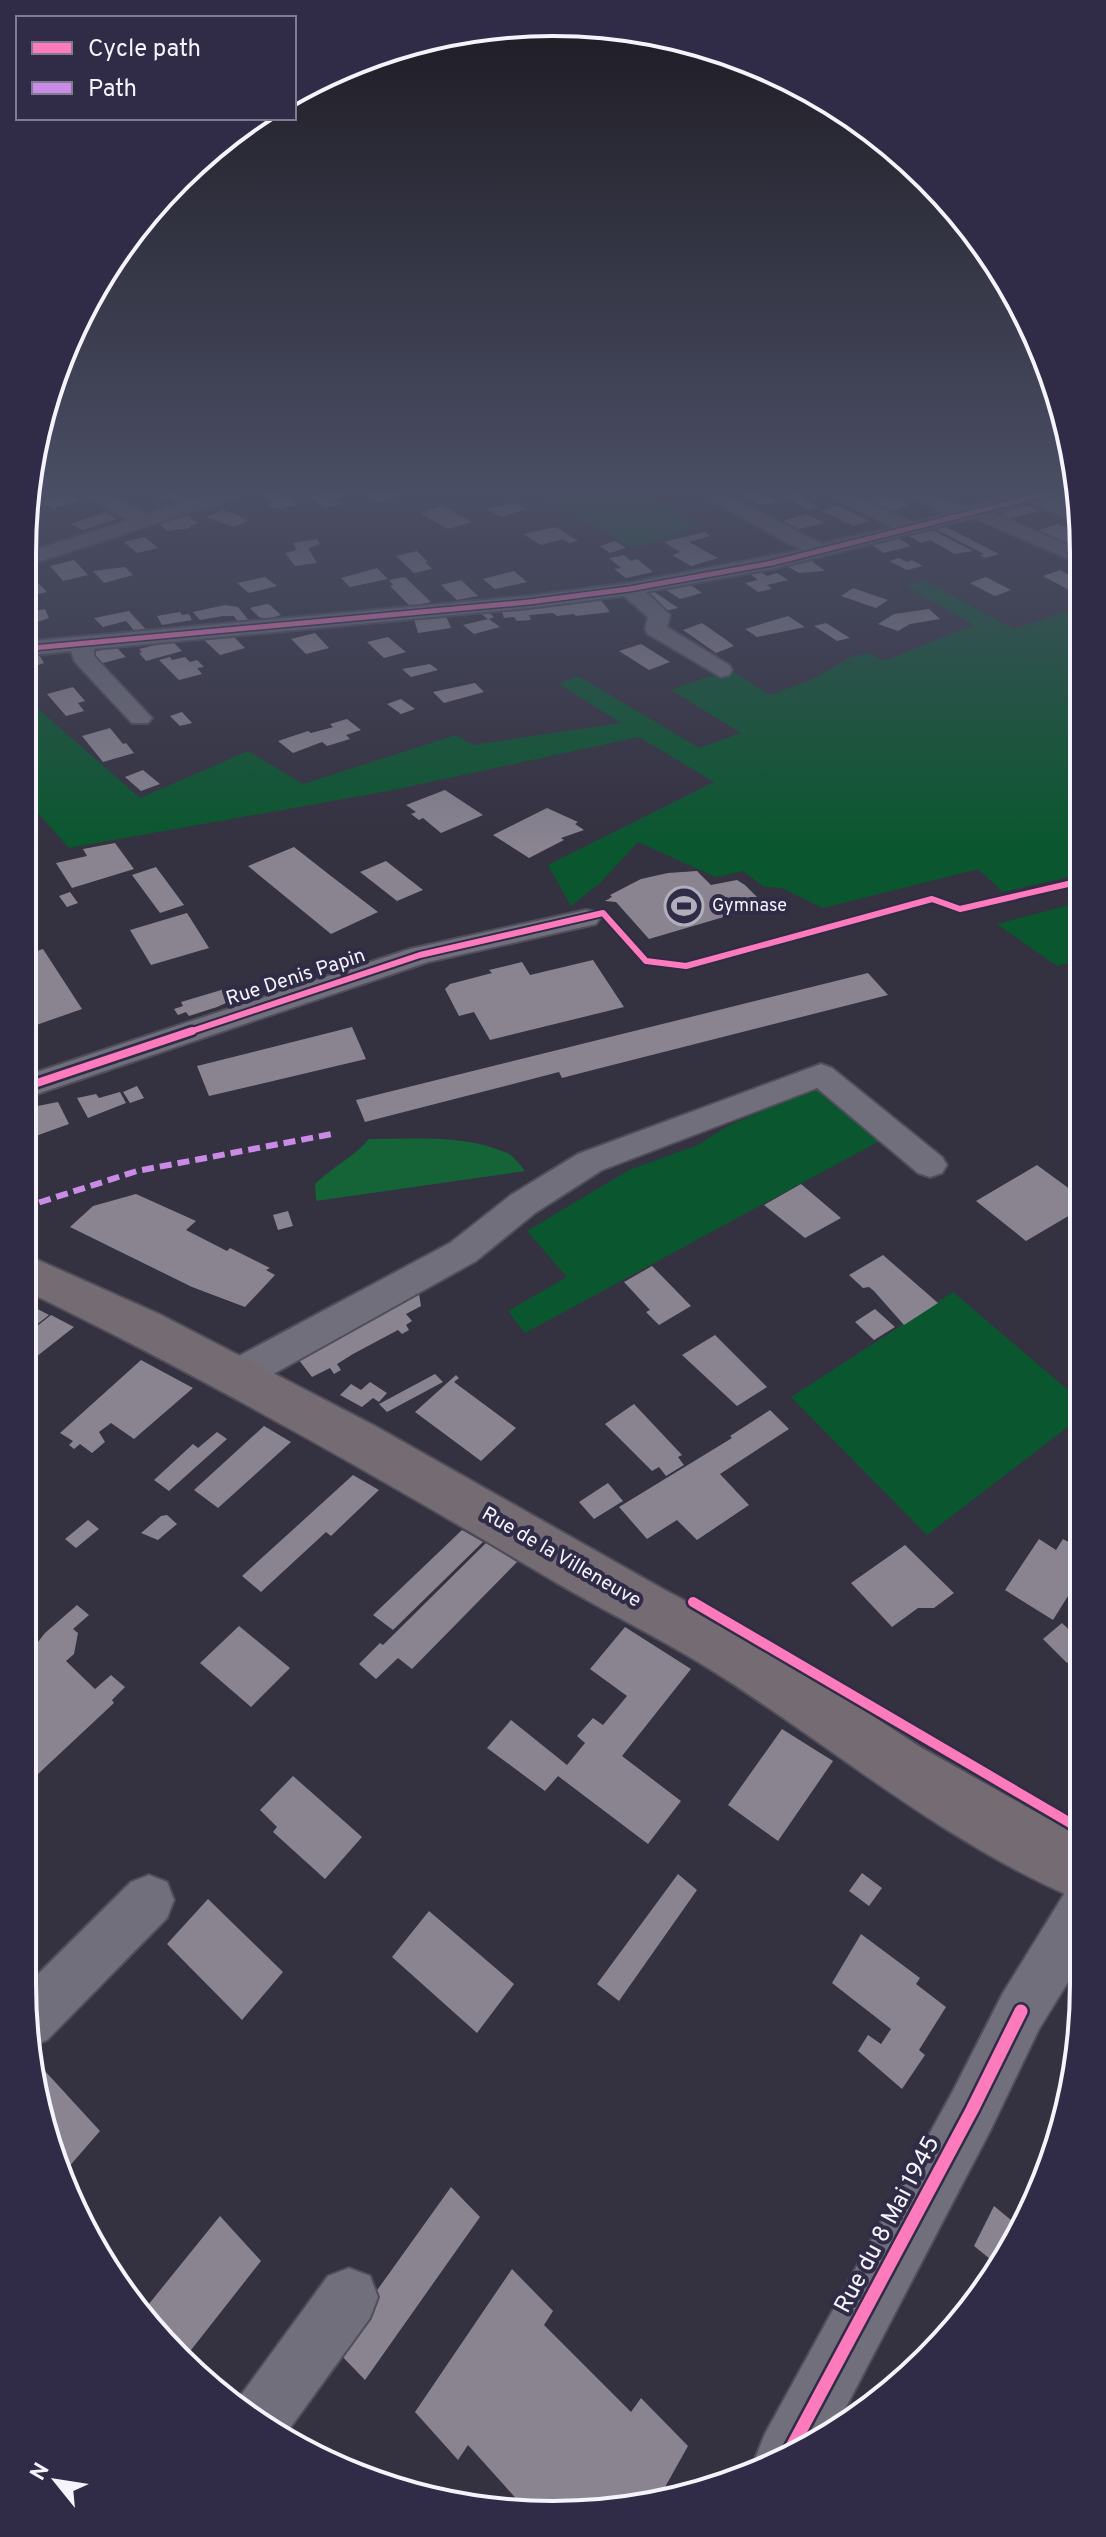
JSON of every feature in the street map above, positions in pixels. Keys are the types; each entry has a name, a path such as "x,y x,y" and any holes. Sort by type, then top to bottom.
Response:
{"main road":[{"name":"Rue de la Villeneuve","path":"36,1277 358,1440 642,1605 679,1621 790,1689 923,1780 1008,1832 1070,1865"}],"street":[{"path":"36,648 437,610"},
{"path":"654,610 659,615 656,629 721,670"},
{"path":"82,643 83,657 140,718"},
{"name":"Rue Denis Papin","path":"36,1083 420,955 586,918"},
{"path":"236,1376 463,1252 523,1204 590,1162 821,1075 930,1165"},
{"path":"37,2012 149,1900"},
{"name":"Rue du 8 Mai 1945","path":"795,2441 972,2110 1021,2011 1070,1932"},
{"path":"264,2413 349,2297"}],"green space":[{"path":"948,610 980,610 1014,629 1070,611 1070,877 1003,892 978,869 823,908 782,888 764,887 743,871 716,877 638,842 600,883 571,906 548,865 714,782 639,737 393,790 69,848 36,811 36,707 140,798 248,751 303,784 456,735 473,745 621,723 559,684 578,676 699,748 741,733 671,690 729,669 770,695 811,680 851,657 869,653 884,661 974,625"},
{"path":"1070,905 1070,963 1057,966 997,924"},
{"path":"819,1086 885,1138 525,1333 508,1311 567,1277 527,1231 629,1170 698,1145 728,1126"},
{"path":"369,1139 439,1139 474,1143 510,1154 525,1171 316,1201 315,1184"},
{"path":"953,1292 1069,1391 1070,1425 927,1535 791,1397"}],"building":[{"path":"46,610 49,618 36,622 36,611"},
{"path":"241,610 250,622 240,625 234,616 200,620 193,612"},
{"path":"252,610 276,610 281,615 268,619 259,617"},
{"path":"931,610 940,619 910,624 898,631 878,624 894,614"},
{"path":"129,611 149,633 137,634 126,621 103,627 94,618"},
{"path":"180,612 182,615 189,614 192,620 162,625 157,616"},
{"path":"488,612 494,617 489,619 500,627 474,634 463,625 488,619 481,614"},
{"path":"502,612 610,612 576,616 557,616 553,613 529,615 531,620 517,621 514,617 504,618"},
{"path":"446,616 451,628 418,633 414,619"},
{"path":"788,616 805,627 757,637 745,629"},
{"path":"702,623 734,646 716,653 683,630"},
{"path":"826,623 850,638 837,641 814,626"},
{"path":"315,633 329,648 306,654 291,639"},
{"path":"232,635 245,648 220,655 202,638"},
{"path":"388,637 406,652 384,658 367,642"},
{"path":"172,641 182,651 146,661 139,653 142,652 139,649"},
{"path":"641,644 670,662 649,670 619,651"},
{"path":"115,646 126,657 99,664 90,653"},
{"path":"36,653 44,663 36,666"},
{"path":"170,657 172,660 185,657 190,662 197,660 204,667 197,668 202,674 179,680 159,660"},
{"path":"430,664 438,670 411,677 402,669"},
{"path":"475,683 484,692 444,703 433,692"},
{"path":"73,687 85,701 78,703 84,711 66,716 47,694"},
{"path":"401,699 415,709 401,714 387,704"},
{"path":"182,712 192,723 180,726 170,716"},
{"path":"347,719 361,730 346,735 350,739 327,746 322,742 293,753 278,741 308,731 330,728 333,727 330,724"},
{"path":"110,728 134,753 103,762 82,736"},
{"path":"143,770 160,784 141,791 125,777"},
{"path":"445,790 483,815 441,833 423,818 419,820 411,814 416,812 406,805"},
{"path":"547,808 578,822 575,824 584,830 561,838 564,840 529,858 493,835"},
{"path":"115,843 134,869 72,888 56,863 87,856 83,849"},
{"path":"294,847 378,912 331,934 248,866"},
{"path":"386,861 423,890 397,901 360,872"},
{"path":"156,867 184,905 160,913 132,875"},
{"name":"Gymnase","path":"697,871 711,885 737,880 745,885 757,897 743,901 751,909 649,939 616,902 605,901 612,897 610,895 641,879"},
{"path":"70,892 78,903 67,907 59,896"},
{"path":"187,913 209,948 151,965 130,930"},
{"path":"43,949 82,1009 36,1025 36,951"},
{"path":"593,960 624,1007 490,1040 474,1012 459,1016 445,989 450,984 492,973 489,970 522,962 530,975"},
{"path":"868,973 888,995 562,1078 559,1072 365,1122 356,1100"},
{"path":"228,988 235,999 217,1007 189,1016 186,1012 178,1015 174,1009 183,1006 181,1002"},
{"path":"352,1027 366,1059 209,1096 197,1066"},
{"path":"137,1086 144,1098 130,1103 123,1092"},
{"path":"120,1092 126,1103 88,1118 77,1098 96,1094 99,1098"},
{"path":"58,1102 69,1124 36,1136 36,1106"},
{"path":"1037,1165 1070,1189 1070,1215 1026,1241 976,1201"},
{"path":"801,1184 841,1218 805,1238 764,1205"},
{"path":"136,1194 196,1221 186,1230 270,1268 266,1270 275,1275 245,1307 192,1287 70,1227 93,1206"},
{"path":"288,1211 293,1226 278,1230 273,1215"},
{"path":"883,1255 938,1303 904,1325 874,1291 869,1287 863,1288 849,1275"},
{"path":"652,1266 691,1306 659,1325 646,1312 650,1310 624,1282"},
{"path":"419,1294 421,1306 406,1314 412,1321 406,1325 409,1330 402,1334 398,1330 353,1354 337,1364 341,1370 334,1374 330,1368 312,1377 295,1355"},
{"path":"36,1308 49,1315 36,1325"},
{"path":"875,1309 895,1327 874,1340 855,1322"},
{"path":"51,1315 74,1327 36,1357 36,1327"},
{"path":"715,1335 767,1387 737,1406 682,1355"},
{"path":"141,1360 193,1388 134,1439 111,1423 99,1432 105,1442 92,1453 80,1444 74,1449 69,1445 73,1441 60,1433"},
{"path":"435,1374 443,1382 387,1412 379,1404"},
{"path":"456,1375 459,1378 454,1382 516,1428 481,1461 415,1412"},
{"path":"370,1382 387,1393 379,1402 373,1398 362,1407 340,1395 351,1384 361,1390"},
{"path":"634,1404 682,1455 678,1457 684,1465 666,1476 659,1467 652,1471 605,1424"},
{"path":"770,1410 789,1429 720,1474 749,1505 697,1540 677,1520 647,1539 619,1507 732,1438 730,1436"},
{"path":"264,1426 291,1442 218,1508 194,1490"},
{"path":"217,1432 227,1439 169,1491 154,1480 193,1444 198,1448"},
{"path":"353,1475 379,1490 331,1536 326,1532 261,1592 242,1576"},
{"path":"608,1483 623,1501 594,1519 579,1502"},
{"path":"167,1515 177,1524 158,1540 141,1533 161,1516"},
{"path":"88,1520 99,1529 76,1548 65,1539"},
{"path":"462,1530 483,1542 393,1630 373,1615"},
{"path":"1039,1539 1056,1550 1063,1539 1070,1543 1070,1593 1053,1620 1005,1590"},
{"path":"486,1543 517,1562 412,1669 398,1658 376,1679 359,1664 380,1643 383,1645"},
{"path":"905,1545 954,1593 934,1608 918,1608 892,1627 851,1583"},
{"path":"77,1605 89,1615 73,1629 78,1633 74,1654 66,1661 95,1689 111,1675 125,1687 112,1700 114,1703 36,1776 36,1644"},
{"path":"1062,1623 1070,1631 1070,1661 1067,1663 1043,1639"},
{"path":"239,1626 290,1668 251,1707 200,1663"},
{"path":"625,1627 691,1669 622,1756 681,1801 648,1844 558,1776 545,1791 487,1748 511,1720 567,1765 585,1743 577,1736 593,1718 603,1725 627,1696 590,1669"},
{"path":"782,1729 833,1761 778,1841 728,1805"},
{"path":"293,1776 362,1837 325,1879 273,1832 277,1827 260,1810"},
{"path":"862,1873 882,1888 869,1906 849,1891"},
{"path":"678,1874 697,1890 619,2001 597,1984"},
{"path":"208,1899 283,1972 242,2020 167,1944"},
{"path":"429,1911 514,1984 477,2033 392,1957"},
{"path":"861,1934 920,1978 916,1984 946,2007 919,2050 925,2055 902,2089 858,2051 868,2035 881,2044 891,2029 832,1983"},
{"path":"44,2072 100,2131 69,2166 54,2118"},
{"path":"451,2187 480,2217 365,2380 335,2349"},
{"path":"994,2206 1012,2221 990,2259 974,2246"},
{"path":"220,2216 261,2261 189,2352 148,2305"},
{"path":"512,2269 553,2311 544,2325 631,2412 641,2398 688,2446 664,2489 587,2500 517,2500 468,2445 458,2460 415,2412"}],"marked path":[{"path":"36,1203 137,1171 332,1134"}],"cycle path":[{"path":"36,648 438,610"},
{"path":"36,1083 420,955 603,913 646,961 686,966 932,899 960,909 1070,884"},
{"path":"693,1602 1070,1823"},
{"path":"795,2441 972,2110 1021,2011"}],"place":[{"name":"Gymnase","path":"684,906"}]}
